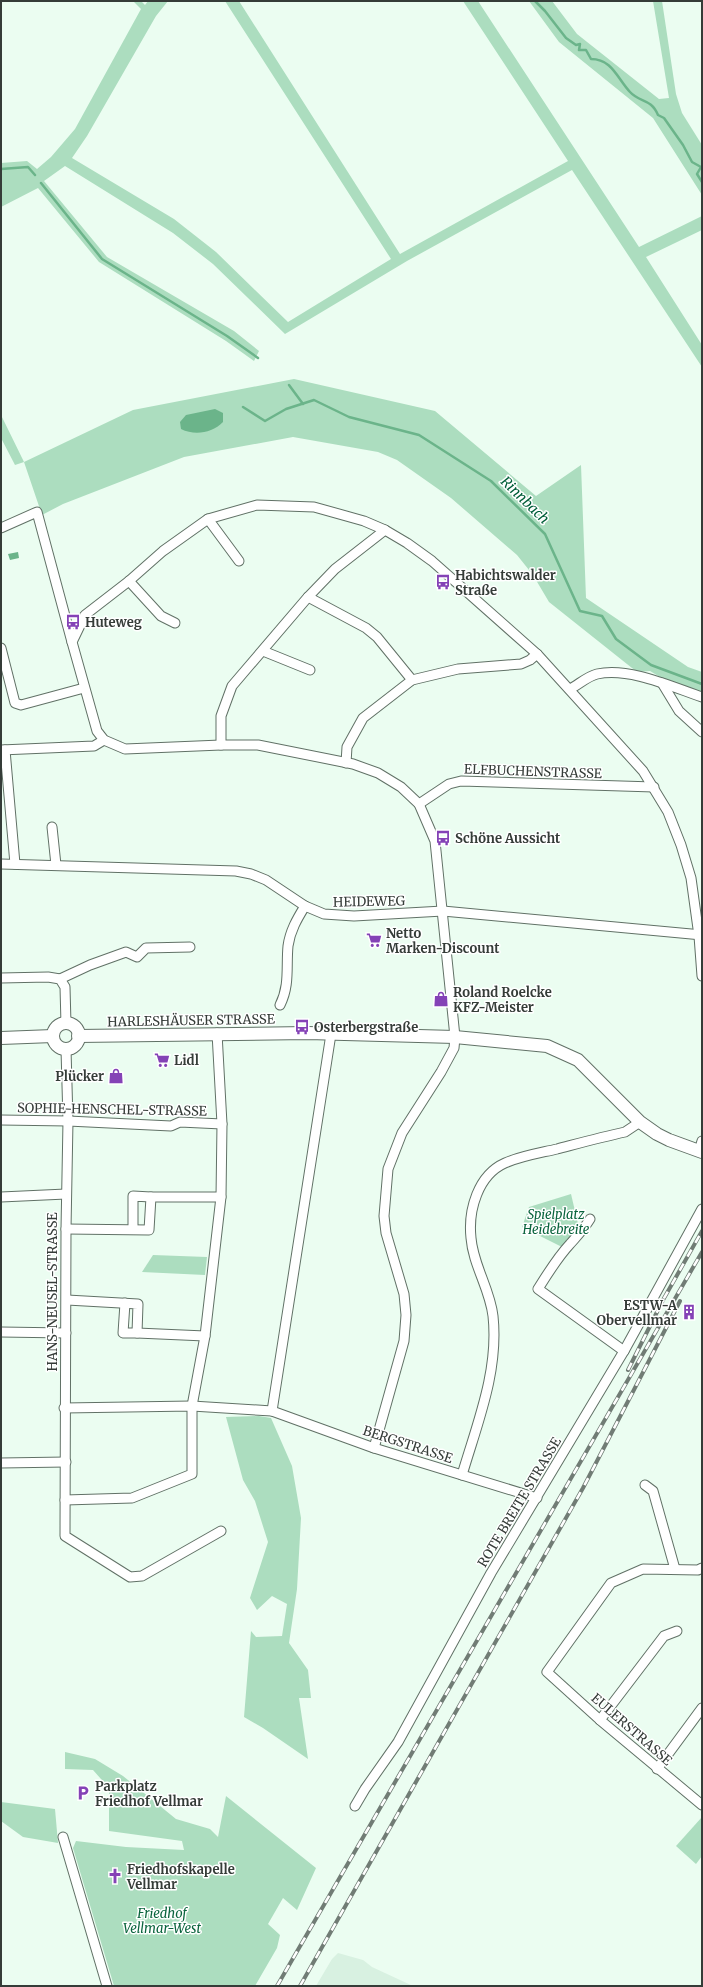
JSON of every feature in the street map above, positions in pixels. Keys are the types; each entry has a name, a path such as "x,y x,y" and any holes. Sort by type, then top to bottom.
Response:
{"main road":[{"path":"66,1024 75,1027 78,1036 75,1045 66,1049 57,1045 53,1035 59,1025 66,1024"},
{"name":"HARLESHÄUSER STRASSE","path":"78,1036 217,1033 331,1034 455,1037 547,1046 564,1052 578,1060 640,1122 669,1140 701,1148"},
{"path":"1,1038 53,1035"}],"street":[{"path":"72,642 85,615 129,581 163,551 208,519 257,505 314,508 364,520 385,530 407,543 432,561 537,654 570,689 642,771 654,787 668,812 681,845 691,878 701,935 702,976"},
{"path":"1,528 38,512 84,688 97,731 104,740 125,749 258,745 346,763 378,773 401,787 419,804 435,841 455,1037 454,1048 441,1072 402,1133 388,1169 384,1216 386,1233 404,1294 406,1315 404,1340 374,1448"},
{"path":"208,519 239,561"},
{"path":"221,745 221,716 232,686 308,597 335,569 385,530"},
{"path":"129,581 162,616 175,623"},
{"path":"308,597 366,628 377,637 412,680"},
{"path":"1,648 15,703 21,705 84,688"},
{"path":"263,651 310,670"},
{"path":"346,763 347,747 363,718 412,680 458,668 521,664 530,660 537,654"},
{"path":"570,689 596,674 620,673 662,684 702,698"},
{"path":"662,684 679,711 702,732"},
{"path":"15,864 3,750 94,746 104,740"},
{"name":"ELFBUCHENSTRASSE","path":"419,804 443,787 461,781 654,787"},
{"path":"52,827 56,865"},
{"name":"HEIDEWEG","path":"1,864 236,872 251,874 266,880 305,906 324,914 354,916 443,911 701,935"},
{"path":"280,1005 288,980 288,946 291,934 295,923 305,906"},
{"path":"1,978 48,977 60,979 95,963 126,952 137,957 146,948 190,947"},
{"path":"60,979 65,986 66,1024"},
{"path":"65,1500 132,1498 192,1474 192,1406 205,1336 221,1198 222,1124 217,1033"},
{"path":"272,1411 331,1034"},
{"name":"HANS-NEUSEL-STRASSE","path":"66,1049 68,1121 66,1194 67,1300 64,1408 66,1462 65,1536 130,1577 142,1576 221,1531"},
{"name":"SOPHIE-HENSCHEL-STRASSE","path":"1,1120 68,1121 171,1126 180,1122 222,1124"},
{"path":"462,1475 488,1388 494,1344 493,1316 488,1291 470,1238 474,1198 486,1177 504,1163 625,1132 640,1122"},
{"path":"1,1197 66,1194"},
{"path":"133,1229 133,1196 221,1198"},
{"path":"66,1229 149,1230 150,1197"},
{"name":"ROTE BREITE STRASSE","path":"355,1806 364,1789 398,1742 491,1573 624,1351 702,1209"},
{"path":"590,1219 550,1270 538,1288 624,1351"},
{"path":"67,1300 138,1304 137,1333"},
{"path":"124,1303 123,1333 205,1336"},
{"path":"1,1332 66,1334"},
{"name":"BERGSTRASSE","path":"64,1408 192,1406 272,1411 374,1448 537,1498"},
{"path":"1,1463 66,1462"},
{"path":"645,1486 654,1491 675,1569 698,1570 702,1568"},
{"name":"EULERSTRASSE","path":"675,1569 643,1569 611,1583 547,1672 657,1769 702,1805"},
{"path":"600,1720 664,1636 677,1631"},
{"path":"657,1769 702,1708"},
{"path":"63,1837 107,1986"}],"shaded area":[{"path":"215,409 223,413 223,422 214,429 198,433 181,429 180,422 186,415"},
{"path":"18,552 19,558 10,560 8,554"},
{"path":"338,1953 363,1960 372,1967 413,1986 316,1986 332,1959"}],"green space":[{"path":"133,1 141,1 145,5 148,1 168,1 156,16 87,136 72,158 174,219 216,252 288,322 391,259 225,1 239,1 400,254 568,161 463,1 478,1 639,247 702,216 702,230 646,257 702,345 702,367 572,170 407,261 285,334 213,264 173,233 65,166 44,181 107,257 234,331 259,351 254,361 226,341 99,262 38,188 1,207 1,163 27,161 37,169 51,157 75,129 141,9"},
{"path":"529,1 552,1 577,34 659,99 669,98 653,1 662,1 676,94 682,113 702,145 702,195 653,118 559,42"},
{"path":"294,379 435,411 536,496 581,465 586,598 688,667 702,672 702,693 665,680 650,671 637,672 549,602 533,575 517,555 451,498 397,460 378,452 293,437 184,457 63,504 42,515 24,462 133,410"},
{"path":"1,415 24,462 15,465 1,438"},
{"name":"Spielplatz Heidebreite","path":"571,1194 579,1228 562,1247 522,1227 529,1207"},
{"path":"153,1255 207,1257 205,1275 142,1272"},
{"path":"259,1416 271,1418 292,1466 301,1518 297,1589 289,1643 308,1670 311,1698 299,1698 308,1759 263,1728 244,1717 251,1631 256,1637 282,1636 287,1604 272,1596 257,1610 250,1598 268,1542 255,1501 243,1480 226,1417"},
{"name":"Friedhof Vellmar-West","path":"65,1752 95,1759 123,1776 176,1819 210,1829 218,1837 226,1796 316,1868 297,1910 283,1898 268,1924 280,1935 277,1948 255,1986 114,1986 73,1848 76,1841 126,1847 184,1850 182,1841 109,1831 109,1788 93,1770 65,1769"},
{"path":"1,1802 55,1809 58,1843 23,1837 1,1821"},
{"path":"702,1817 702,1856 696,1864 676,1846"}],"waterway":[{"path":"535,1 545,11 566,38 576,45 580,44 579,50 586,50 591,59 604,62 614,70 630,92 649,103 658,115 664,118 683,145 692,162 701,167 697,174 702,182"},
{"name":"Rinnbach","path":"1,169 28,167 35,175"},
{"path":"41,183 102,259 227,336 258,358"},
{"name":"Rinnbach","path":"289,385 303,404"},
{"name":"Rinnbach","path":"243,407 265,421 286,409 314,400 349,417 419,435 491,481 545,534 580,611 602,616 616,639 651,665 702,684"}],"railway":[{"path":"628,1370 663,1300 702,1231"},
{"path":"277,1986 702,1252"},
{"path":"300,1986 583,1488 680,1301"}],"place":[{"name":"Habichtswalder Straße","path":"443,582"},
{"name":"Huteweg","path":"73,622"},
{"name":"Schöne Aussicht","path":"443,838"},
{"name":"Netto Marken-Discount","path":"374,940"},
{"name":"Roland Roelcke KFZ-Meister","path":"441,999"},
{"name":"Osterbergstraße","path":"302,1027"},
{"name":"Lidl","path":"162,1060"},
{"name":"Plücker","path":"116,1076"},
{"name":"ESTW-A Obervellmar","path":"689,1312"},
{"name":"Parkplatz Friedhof Vellmar","path":"83,1793"},
{"name":"Friedhofskapelle Vellmar","path":"115,1876"}]}
